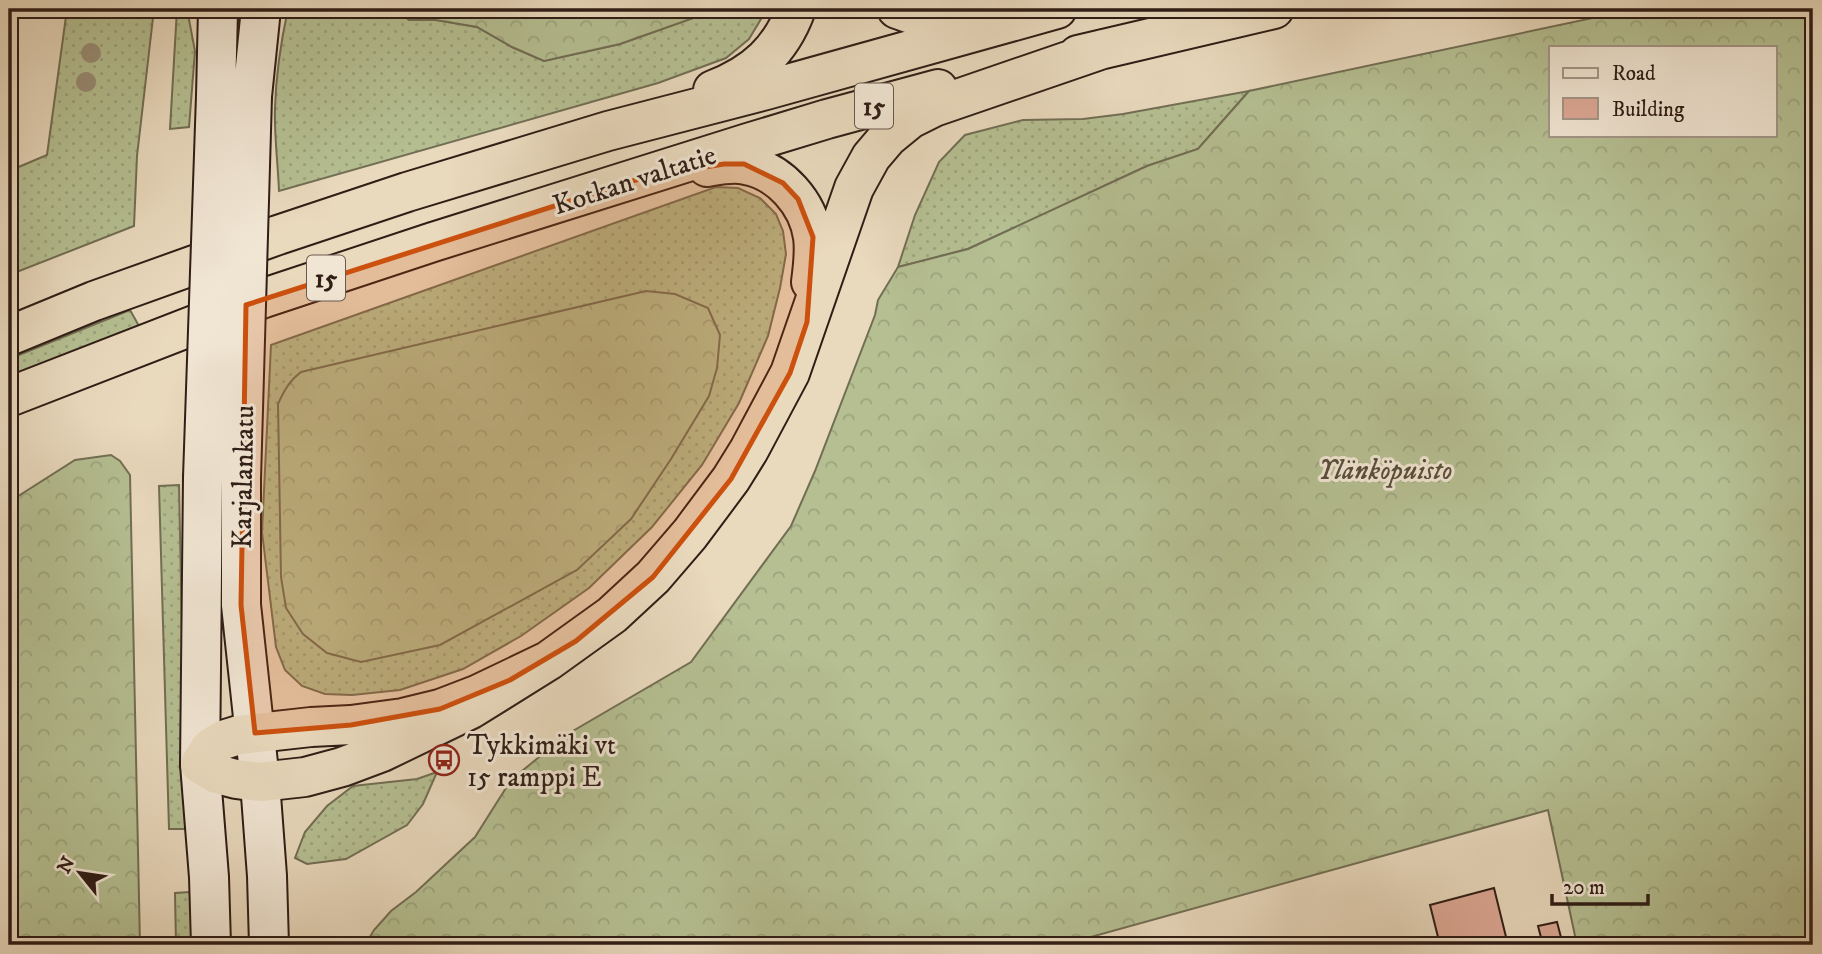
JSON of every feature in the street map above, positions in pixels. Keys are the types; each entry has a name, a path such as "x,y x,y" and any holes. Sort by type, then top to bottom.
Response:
{"highway":[{"path":"608,131 720,87 748,73 769,56 786,33 796,9"},
{"path":"898,9 923,17 955,20 1053,10"},
{"name":"Kotkan valtatie","path":"9,397 264,298 839,115 987,76 1274,9"},
{"name":"Kotkan valtatie","path":"9,336 94,301 407,192 608,131 1053,10"},
{"path":"548,661 440,709 403,718 351,726 311,727 239,735 210,748 200,764 216,774 260,782 305,777 342,767 382,752 471,709 548,661 612,615 653,577 710,508 771,412 790,373 854,188 871,158 888,137 910,119 934,107 1103,49"},
{"path":"648,176 724,164 744,164 765,171 783,183 798,200 813,237 807,322"}],"main road":[{"name":"Karjalankatu","path":"218,9 234,96 241,605 260,782 270,945"},
{"name":"Karjalankatu","path":"211,945 209,877 200,764 203,478 234,96 261,9"}],"highlighted area":[{"path":"724,164 744,164 783,183 798,199 813,237 807,322 790,373 731,479 653,577 576,641 510,680 440,709 351,725 255,733 241,605 246,305 648,176"}],"green space":[{"path":"67,9 154,9 137,156 134,226 9,275 9,171 47,155"},
{"path":"177,9 187,9 195,51 189,127 170,129"},
{"path":"288,9 397,9 409,20 436,20 477,27 544,61 620,44 699,16 706,9 767,9 749,39 726,58 658,83 279,191 276,95 279,58"},
{"path":"397,9 706,9 699,16 620,44 544,61 477,27 436,20 409,20"},
{"name":"Ylänköpuisto","path":"1635,9 1813,9 1813,945 1577,945 1548,810 1062,945 365,945 391,911 416,892 475,837 511,780 566,735 691,662 791,526 815,471 875,315 878,300 898,267 968,249 1147,166 1198,149 1249,91"},
{"path":"1249,91 1198,149 1147,166 968,249 898,267 915,215 939,162 965,135 1023,120 1083,119 1123,114"},
{"path":"716,187 738,188 760,198 776,214 783,231 786,254 780,288 768,336 739,403 702,465 652,527 589,588 521,636 463,669 400,690 352,695 325,694 302,686 285,670 276,647 262,532 271,345"},
{"path":"646,291 675,294 708,308 720,335 717,368 709,396 631,519 577,570 440,645 361,662 327,653 303,634 286,608 281,577 278,404 293,379 301,372"},
{"path":"130,310 139,326 9,377 9,359"},
{"path":"111,455 120,461 130,475 140,945 9,945 9,502 75,460"},
{"path":"179,485 186,829 169,829 159,486"},
{"path":"437,772 423,804 407,825 346,859 307,864 295,858 305,832 327,806 353,786 417,779"},
{"path":"190,892 193,945 176,945 175,893"}],"building":[{"path":"1494,888 1508,945 1440,945 1430,905"},
{"path":"1557,922 1563,945 1543,945 1538,926"}],"place":[{"name":"Tykkimäki vt 15 ramppi E","path":"444,760"}]}
